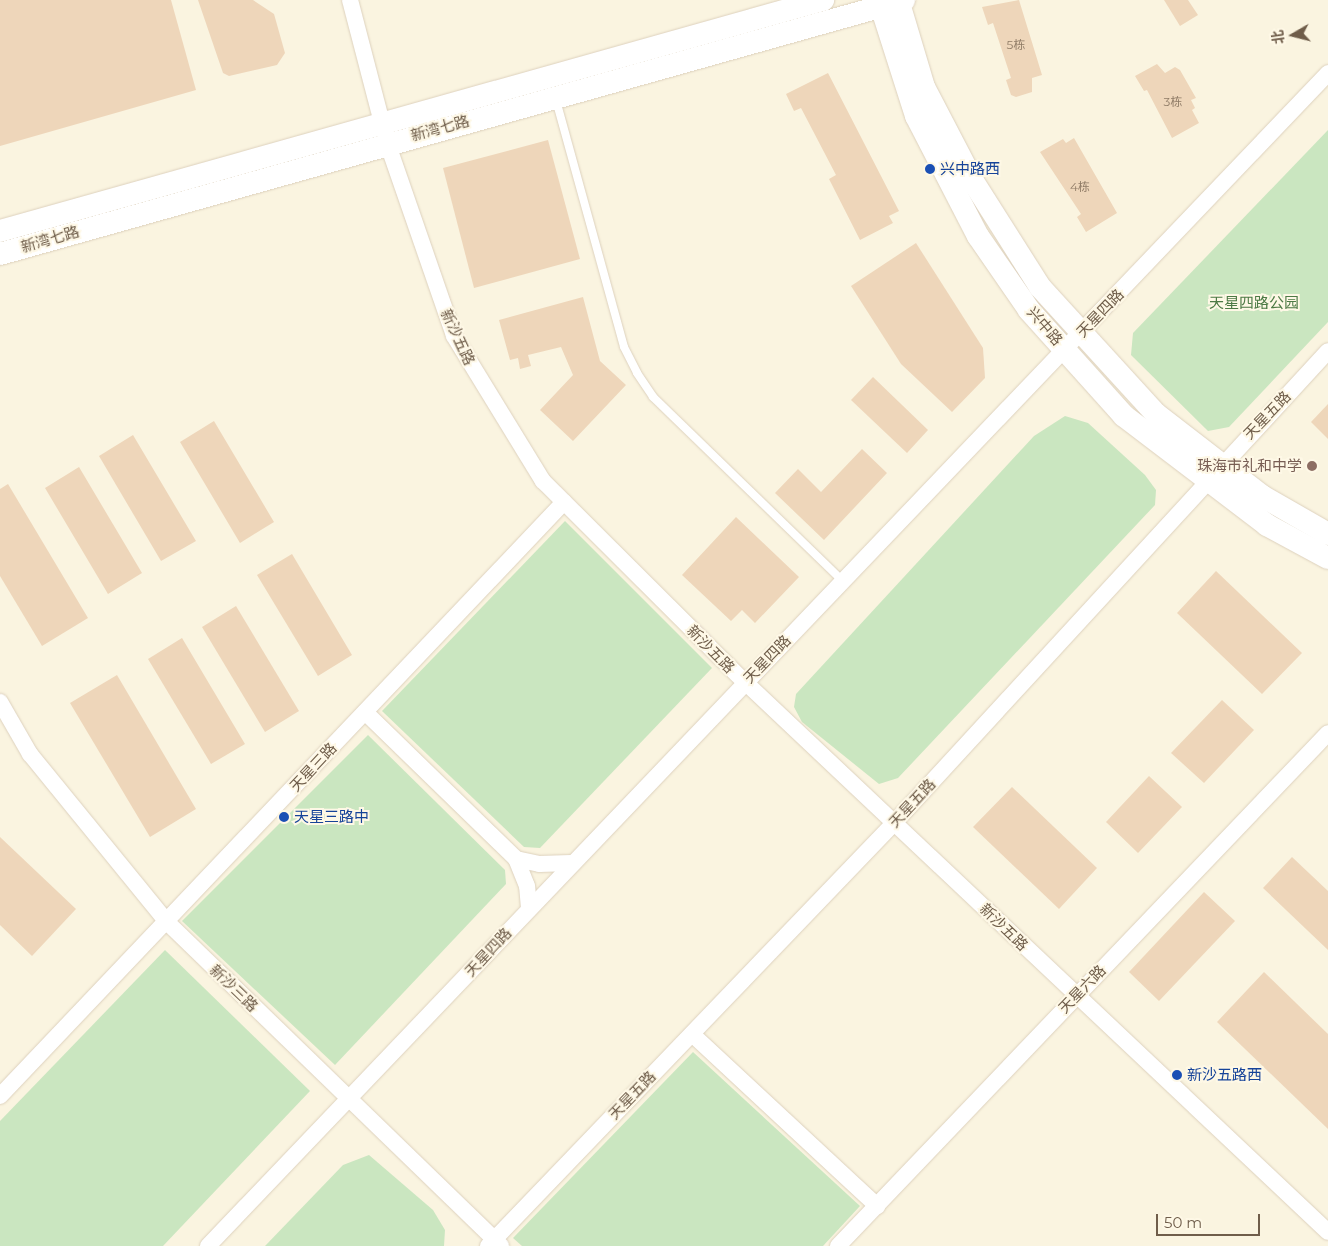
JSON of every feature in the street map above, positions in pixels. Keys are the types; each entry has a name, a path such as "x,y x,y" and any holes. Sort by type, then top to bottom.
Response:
{"street":[{"name":"新沙五路","path":"350,0 385,132 454,336 516,440 544,481 744,682 1328,1232"},
{"name":"新湾七路","path":"0,254 385,132 822,0"},
{"name":"新湾七路","path":"0,231 385,132 554,96 892,2"},
{"name":"兴中路","path":"892,2 924,87 974,183 1040,287 1156,414 1267,525 1328,558"},
{"name":"兴中路","path":"892,2 916,116 978,236 1029,310 1124,416 1213,472 1262,496 1328,534"},
{"name":"天星四路","path":"208,1246 571,863 1065,350 1328,73"},
{"name":"天星五路","path":"494,1244 894,823 1213,472 1328,351"},
{"name":"天星三路","path":"0,1096 564,502"},
{"name":"新沙三路","path":"0,702 30,754 167,922 494,1244"},
{"path":"365,712 516,859 527,886 529,908"},
{"name":"天星六路","path":"838,1246 1328,733"},
{"path":"516,859 539,864 571,863"},
{"path":"692,1034 876,1206"}],"lane":[{"path":"554,96 624,347 637,373 653,397 842,580"}],"green space":[{"name":"天星四路公园","path":"1328,130 1328,322 1229,427 1208,431 1131,355 1133,333"},
{"path":"1065,416 1088,423 1145,475 1156,490 1155,505 898,778 879,784 802,722 794,707 796,694 1034,436"},
{"path":"565,521 712,668 540,848 524,847 382,711"},
{"path":"368,735 505,870 506,884 335,1065 182,921"},
{"path":"165,950 310,1091 163,1246 0,1246 0,1121"},
{"path":"693,1052 860,1206 823,1246 522,1246 513,1238"},
{"path":"369,1155 433,1210 445,1230 444,1246 265,1246 343,1165"}],"building":[{"path":"0,0 171,0 196,90 0,146"},
{"path":"198,0 253,0 274,14 285,53 277,65 229,76 223,73"},
{"path":"1019,0 1042,75 1032,78 1032,92 1016,97 1011,95 1006,80 1011,78 993,23 988,25 982,7"},
{"path":"1164,0 1188,0 1198,15 1180,26"},
{"path":"1157,64 1165,73 1175,67 1180,70 1196,98 1191,100 1195,108 1192,110 1199,123 1172,138 1147,90 1144,91 1135,76"},
{"path":"828,73 899,211 889,216 893,223 860,240 829,179 836,175 801,108 794,111 786,94"},
{"path":"1074,138 1117,213 1086,232 1077,217 1081,214 1040,152 1063,139 1066,143"},
{"path":"548,140 580,259 474,288 443,168"},
{"path":"916,243 983,348 985,378 952,412 901,364 851,286"},
{"path":"583,297 600,361 626,385 573,441 540,410 573,375 561,347 528,355 531,366 520,369 518,358 510,360 499,320"},
{"path":"873,377 928,430 907,453 851,400"},
{"path":"1328,404 1328,439 1311,422"},
{"path":"214,421 274,522 240,543 180,442"},
{"path":"133,435 196,541 161,561 99,456"},
{"path":"862,449 887,473 824,540 775,493 798,469 821,492"},
{"path":"79,467 142,573 108,594 45,488"},
{"path":"8,484 88,618 42,646 0,576 0,489"},
{"path":"736,517 799,577 755,623 742,610 731,621 682,575"},
{"path":"292,554 352,655 318,676 257,575"},
{"path":"1216,571 1302,653 1262,694 1177,613"},
{"path":"236,606 299,711 265,732 202,627"},
{"path":"182,638 245,744 211,764 148,659"},
{"path":"117,675 196,809 150,837 70,703"},
{"path":"1222,700 1254,730 1204,783 1171,753"},
{"path":"1149,776 1182,807 1138,853 1106,822"},
{"path":"1012,787 1097,868 1059,909 973,827"},
{"path":"0,837 76,909 32,956 0,925"},
{"path":"1292,857 1328,891 1328,950 1263,888"},
{"path":"1204,892 1235,921 1159,1001 1129,972"},
{"path":"1264,972 1328,1034 1328,1129 1217,1022"}],"place":[{"name":"兴中路西","path":"930,169"},
{"name":"珠海市礼和中学","path":"1312,466"},
{"name":"天星三路中","path":"284,817"},
{"name":"新沙五路西","path":"1177,1075"}]}
